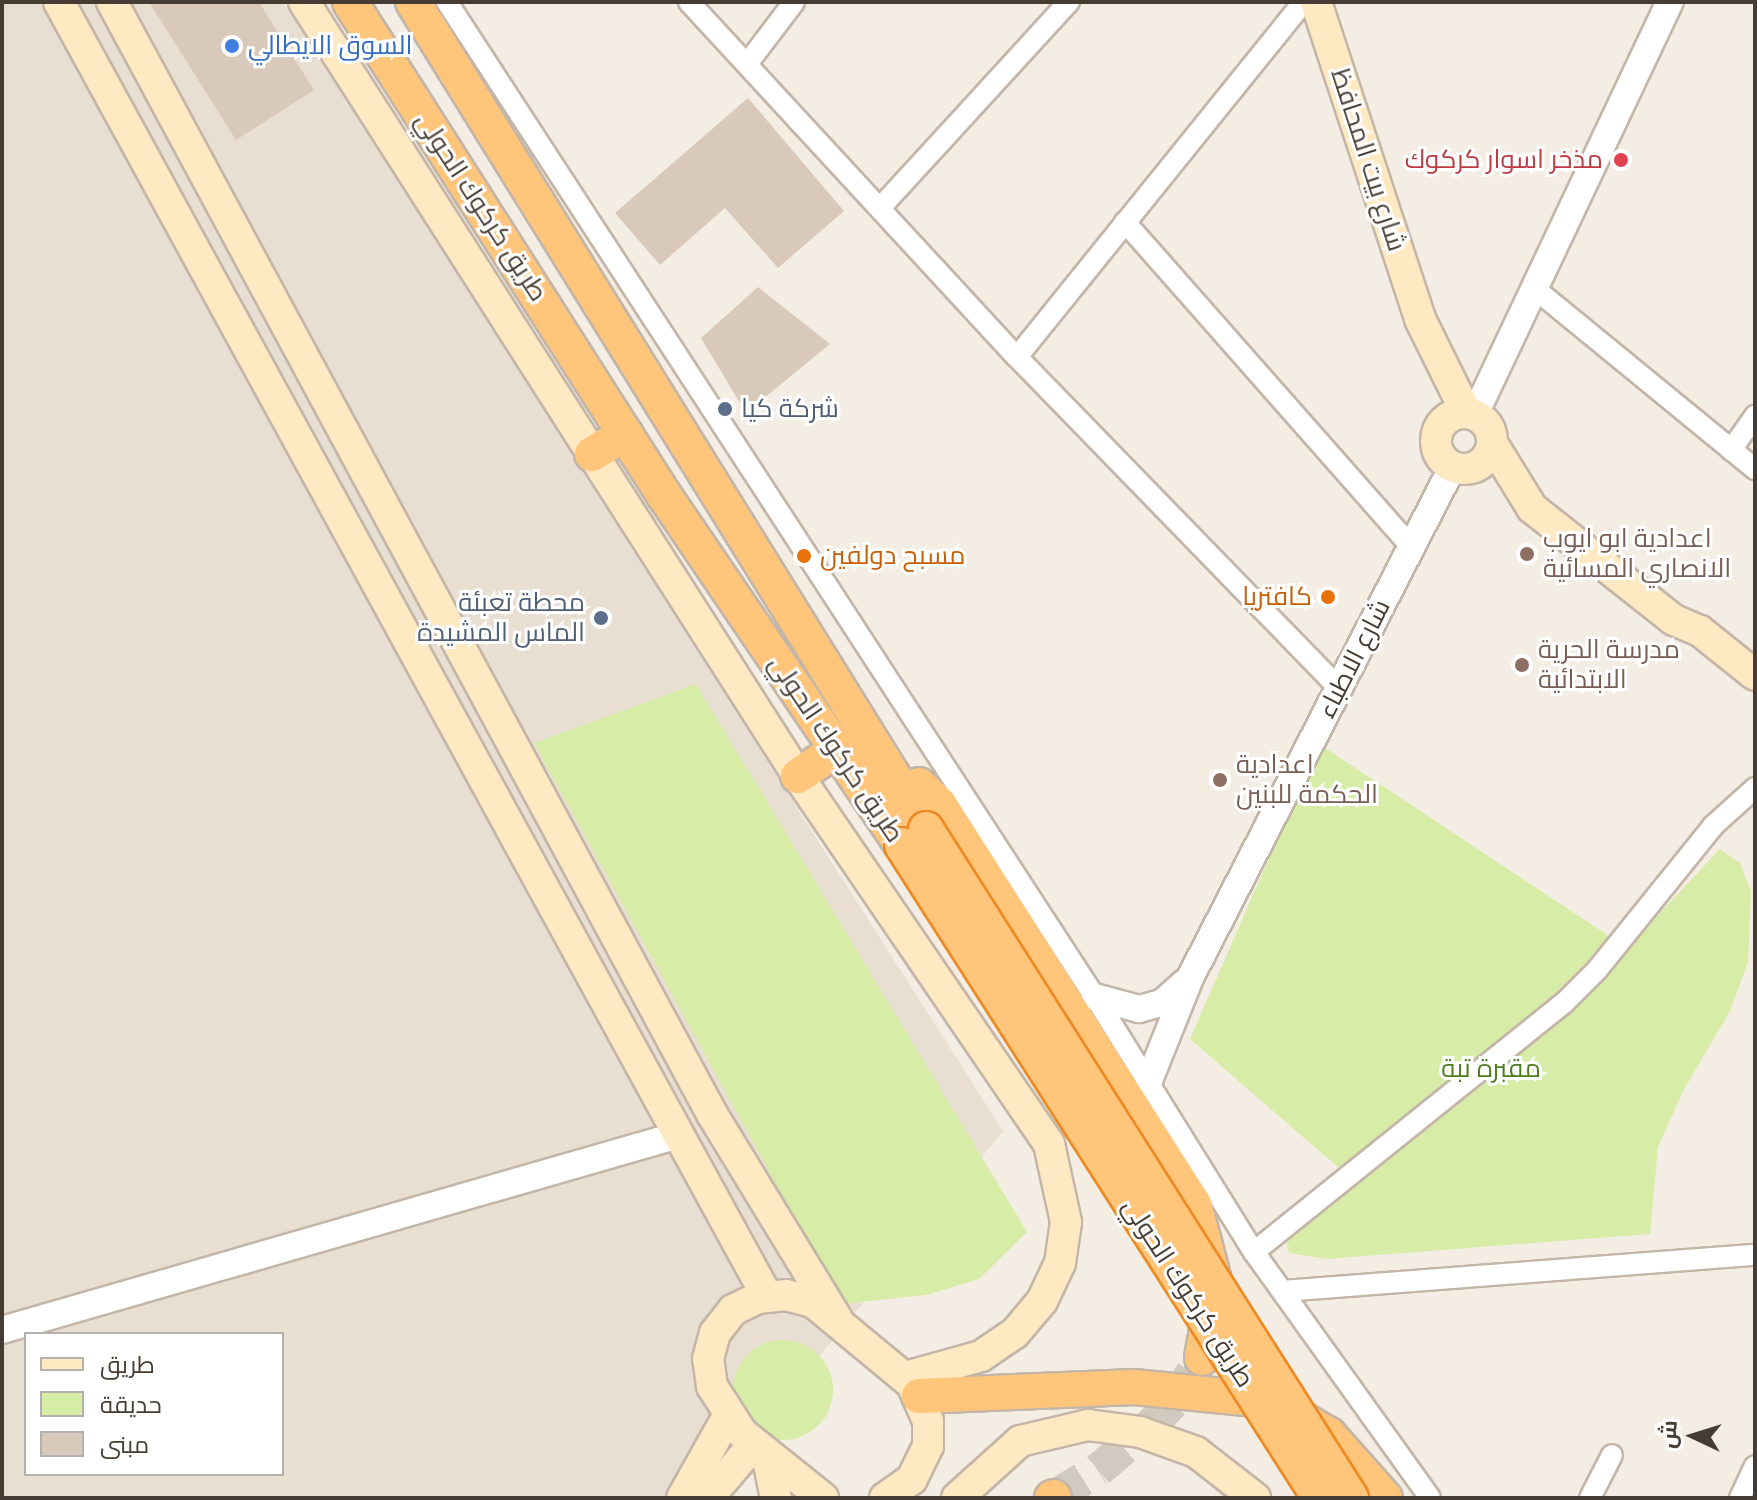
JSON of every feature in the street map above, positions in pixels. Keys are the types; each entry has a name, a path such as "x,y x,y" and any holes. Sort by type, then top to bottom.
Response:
{"highway":[{"name":"طريق كركوك الحولي","path":"350,2 625,434 836,750 914,837 1351,1498"},
{"name":"طريق كركوك الحولي","path":"413,2 885,764 914,837 1320,1498"},
{"path":"592,454 625,434"},
{"path":"798,776 836,750"},
{"path":"885,764 939,804 1178,1174 1204,1232 1215,1284 1202,1358"},
{"path":"912,1386 1134,1387 1255,1399 1294,1413 1329,1435 1385,1498"}],"main road":[{"path":"59,2 390,599 767,1296"},
{"path":"112,2 712,1114 836,1317"},
{"path":"304,2 798,776 1049,1144 1061,1182 1066,1222 1060,1263 1042,1301 1015,1333 981,1356 912,1386"},
{"name":"شارع بيت المحافظ","path":"1316,2 1420,319 1438,428 1437,451 1495,493 1532,508 1674,620 1700,631 1755,675"},
{"name":"شارع بيت المحافظ","path":"1420,319 1470,413 1484,421 1492,443 1532,508"},
{"path":"1438,428 1455,414 1470,413"},
{"path":"1458,469 1483,462 1492,443"},
{"name":"شارع بيت المحافظ","path":"1674,620 1686,638 1755,697"},
{"path":"678,1135 712,1114"},
{"path":"823,1498 760,1450 728,1416 709,1373 710,1346 733,1310 767,1296 800,1297 836,1317 912,1386 928,1421 925,1458 912,1479 889,1497"},
{"path":"682,1498 728,1416"},
{"path":"957,1498 1020,1441 1042,1432 1088,1425 1140,1432 1196,1452 1255,1498"},
{"path":"708,1498 760,1450"},
{"path":"760,1450 776,1498"}],"street":[{"path":"447,2 1095,997 1254,1252 1430,1498"},
{"path":"689,2 1017,357 1339,688"},
{"path":"747,64 794,2"},
{"path":"880,208 1069,2"},
{"path":"1017,357 1303,2"},
{"path":"1470,413 1534,288 1670,2"},
{"path":"1125,222 1412,547"},
{"path":"1534,288 1755,469"},
{"path":"1731,450 1755,416"},
{"name":"شارع الاطباء","path":"1148,1083 1190,978 1412,547 1458,469"},
{"path":"1254,1252 1564,1003 1597,970 1713,826 1755,788"},
{"name":"شارع الاطباء","path":"1095,997 1127,1009 1151,1007 1190,978"},
{"path":"2,1330 678,1135"},
{"path":"1283,1291 1755,1255"},
{"path":"1590,1498 1612,1455"},
{"path":"1740,1498 1755,1466"}],"shaded area":[{"path":"2,2 283,2 1003,1131 704,1498 2,1498"}],"green space":[{"path":"696,684 1027,1232 979,1279 926,1295 842,1304 534,743"},
{"name":"مقبرة تبة","path":"1319,744 1627,948 1720,849 1740,863 1751,891 1748,962 1730,1011 1683,1091 1658,1147 1650,1234 1327,1259 1289,1253 1285,1239 1354,1181 1190,1039"},
{"path":"783,1340 811,1348 825,1362 833,1390 825,1418 811,1432 783,1440 755,1432 741,1418 733,1390 741,1362 755,1348"}],"building":[{"name":"السوق الايطالي","path":"149,2 259,2 314,90 236,140"},
{"path":"748,98 844,211 778,268 725,208 660,265 615,213"},
{"path":"758,287 830,344 746,413 701,338"}],"tunnel":[{"path":"1054,1497 1098,1470 1149,1427 1174,1401 1202,1358"}],"place":[{"name":"السوق الايطالي","path":"232,46"},
{"name":"مذخر اسوار كركوك","path":"1621,160"},
{"name":"شركة كيا","path":"725,409"},
{"name":"اعدادية ابو ايوب الانصاري المسائية","path":"1527,554"},
{"name":"مسبح دولفين","path":"804,556"},
{"name":"کافتریا","path":"1328,597"},
{"name":"محطة تعبئة الماس المشيدة","path":"601,618"},
{"name":"مدرسة الحرية الابتدائية","path":"1522,665"},
{"name":"اعدادية الحكمة للبنين","path":"1220,780"}]}
